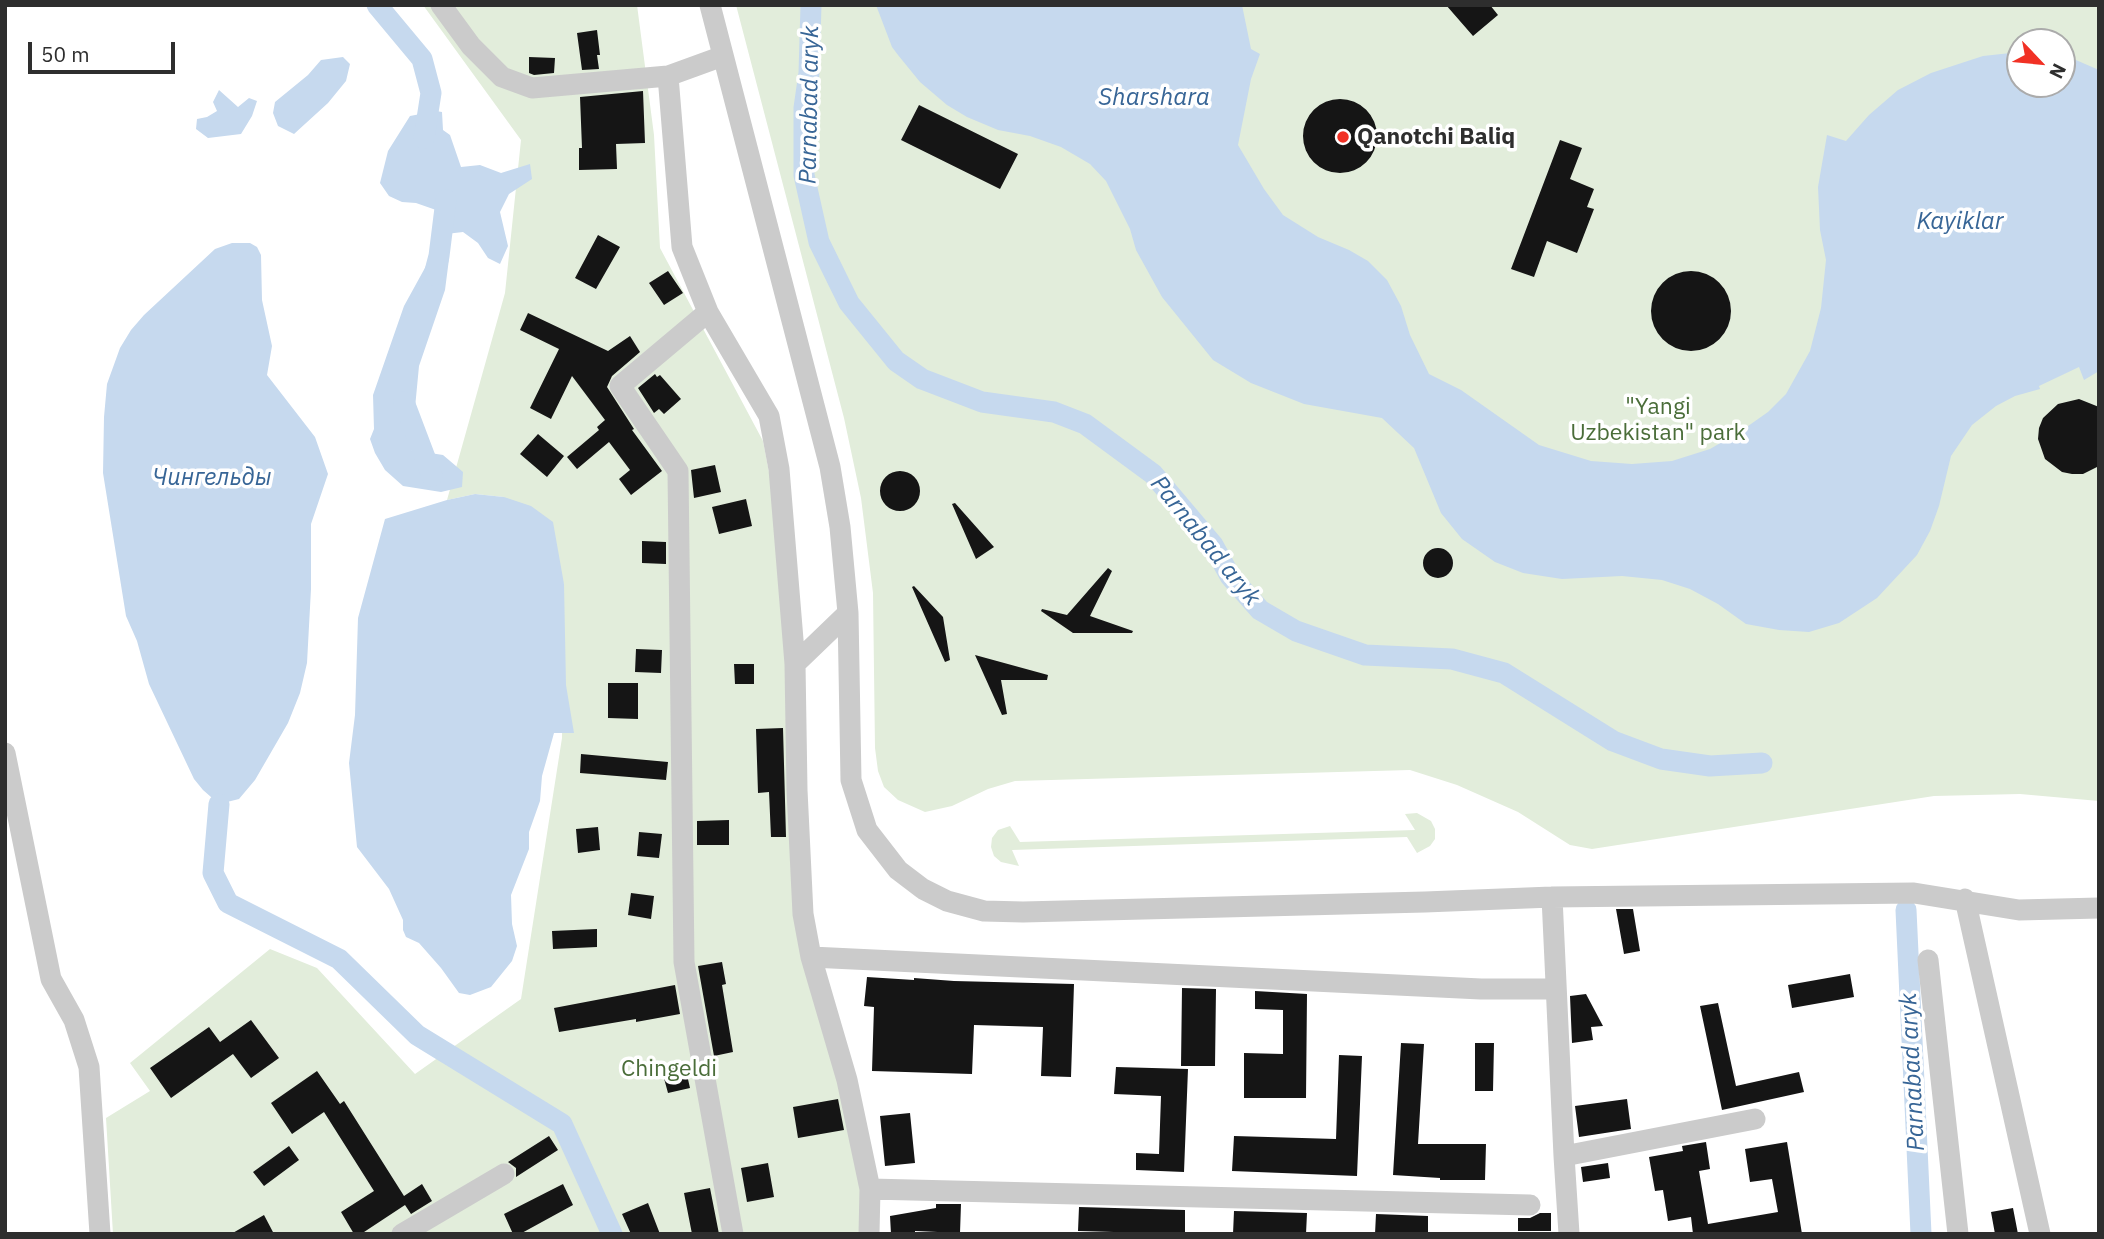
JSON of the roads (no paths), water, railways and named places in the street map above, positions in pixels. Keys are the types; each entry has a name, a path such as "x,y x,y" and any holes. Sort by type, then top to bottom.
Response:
{"street":[{"path":"441,5 485,62 502,78 532,88 668,76 723,55"},
{"path":"710,5 830,467 840,527 848,613 851,780 867,830 898,870 923,890 947,901 985,911 1023,912 1552,897 1914,893 2019,910 2099,908"},
{"path":"668,76 682,247 708,312 769,416 779,469 795,664 803,914 811,957 846,1080 870,1189 869,1234"},
{"path":"708,312 620,386 678,471 684,962 733,1234"},
{"path":"795,664 848,613"},
{"path":"5,752 13,822 51,979 74,1020 89,1067 100,1234"},
{"path":"1552,897 1569,1234"},
{"path":"1965,900 2040,1234"},
{"path":"811,957 1466,989 1556,989"},
{"path":"1928,960 1958,1234"},
{"path":"1564,1156 1755,1119"},
{"path":"402,1234 504,1174"},
{"path":"870,1189 1530,1205"}],"water":[{"name":"Kayiklar","path":"876,5 1242,5 1251,49 1260,54 1251,79 1238,145 1283,215 1318,237 1368,261 1387,280 1401,306 1410,335 1429,374 1461,390 1539,445 1591,461 1632,464 1672,461 1710,449 1768,412 1786,394 1810,351 1821,308 1826,260 1820,230 1818,187 1827,135 1846,141 1869,115 1898,90 1931,73 1983,56 2006,54 2006,98 2076,98 2076,60 2099,70 2099,371 2084,380 2079,367 2039,386 2040,389 2015,396 1996,406 1972,425 1951,456 1939,506 1917,555 1877,598 1839,623 1809,632 1779,630 1746,624 1718,604 1690,589 1662,580 1622,576 1562,579 1523,573 1495,562 1462,539 1441,513 1414,448 1382,418 1304,404 1251,383 1213,360 1162,297 1136,250 1130,229 1106,181 1090,164 1061,147 1030,136 998,130 967,117 947,105 920,82 892,47"},
{"path":"343,57 350,64 346,81 328,103 294,134 278,126 273,113 275,102 308,75 321,60"},
{"path":"219,90 238,107 249,98 257,101 241,134 208,138 196,129 197,119 217,111 213,102"},
{"path":"442,112 443,130 450,135 461,167 480,165 501,173 530,164 532,179 509,194 500,212 508,246 500,264 488,258 478,243 463,232 446,234 436,210 389,196 380,183 388,151 410,116"},
{"name":"Чингельды","path":"232,243 250,243 257,247 261,255 262,300 272,346 267,375 315,437 328,474 311,524 307,663 300,693 288,723 255,780 239,799 219,804 194,779 149,684 137,641 126,616 103,473 104,417 107,384 120,348 131,330 215,249"},
{"path":"437,246 447,250 449,259 445,290 419,366 411,450 443,455 463,472 462,487 441,492 403,486 385,470 370,439 374,429 373,395 404,306"},
{"path":"475,494 504,497 531,506 553,522 564,584 566,685 574,733 554,733 542,776 540,801 529,832 529,849 511,895 512,924 517,946 512,961 491,987 470,995 459,993 419,943 406,937 403,920 389,889 357,847 349,763 355,715 358,618 385,519"}],"waterway":[{"path":"377,5 422,59 431,93 424,138"},
{"name":"Parnabad aryk","path":"811,5 809,73 804,108 804,175 819,242 849,303 896,361 922,379 982,402 1054,412 1085,424 1153,474 1213,545 1230,576 1260,610 1296,631 1365,655 1452,659 1504,673 1613,741 1661,759 1710,766 1762,763"},
{"path":"434,275 446,200"},
{"path":"404,402 432,476"},
{"path":"219,804 213,873 228,903 339,959 417,1035 562,1124 612,1234"},
{"name":"Parnabad aryk","path":"1906,910 1921,1234"}],"place":[{"name":"Qanotchi Baliq","path":"1343,137"}],"water label":[{"name":"Sharshara","path":"1154,98"}],"park label":[{"name":"\"Yangi Uzbekistan\" park","path":"1658,420"},
{"name":"Chingeldi","path":"669,1069"}]}
